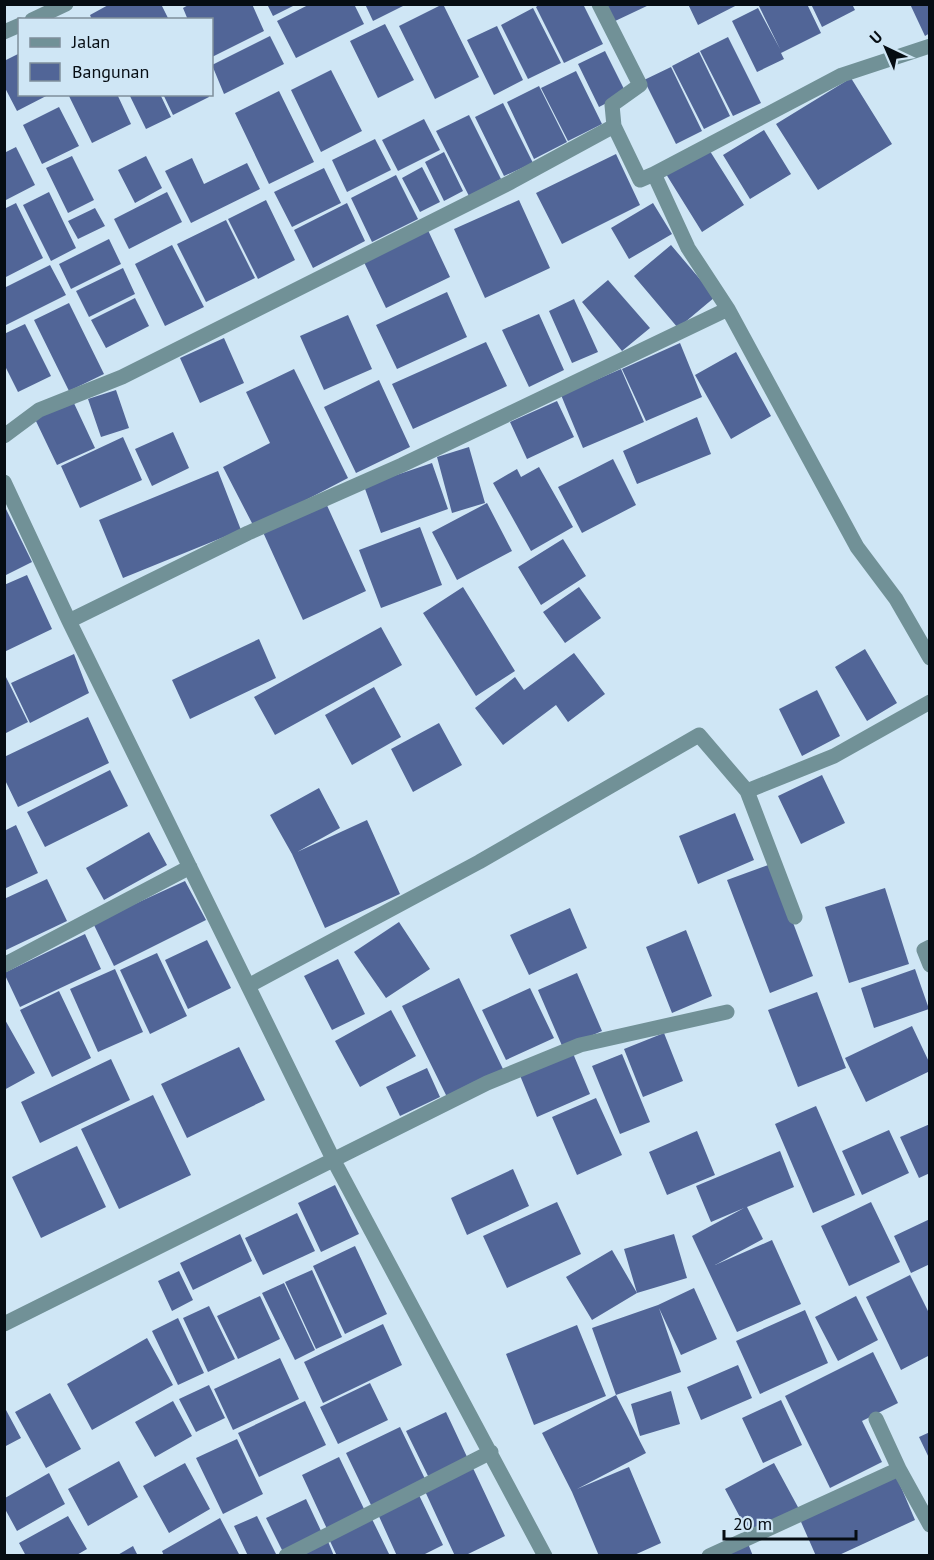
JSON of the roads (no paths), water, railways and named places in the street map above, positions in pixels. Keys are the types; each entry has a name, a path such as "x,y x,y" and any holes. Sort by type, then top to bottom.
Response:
{"street":[{"path":"36,18 66,4"},
{"path":"599,4 640,85 612,105 615,126 640,180 842,75 930,46"},
{"path":"4,32 18,26"},
{"path":"4,436 39,410 122,377 511,182 615,126"},
{"path":"654,174 688,248 728,309 857,547 896,599 930,658"},
{"path":"69,621 249,533 402,465 728,309"},
{"path":"4,482 69,621 334,1161 545,1556"},
{"path":"747,791 834,756 930,702"},
{"path":"248,986 479,862 699,735 747,791 795,917"},
{"path":"4,965 190,867"},
{"path":"930,947 924,950 930,965"},
{"path":"4,1324 487,1083 580,1045 727,1012"},
{"path":"876,1419 899,1469 925,1505 930,1524"},
{"path":"286,1556 491,1452"},
{"path":"709,1556 899,1469"}]}
